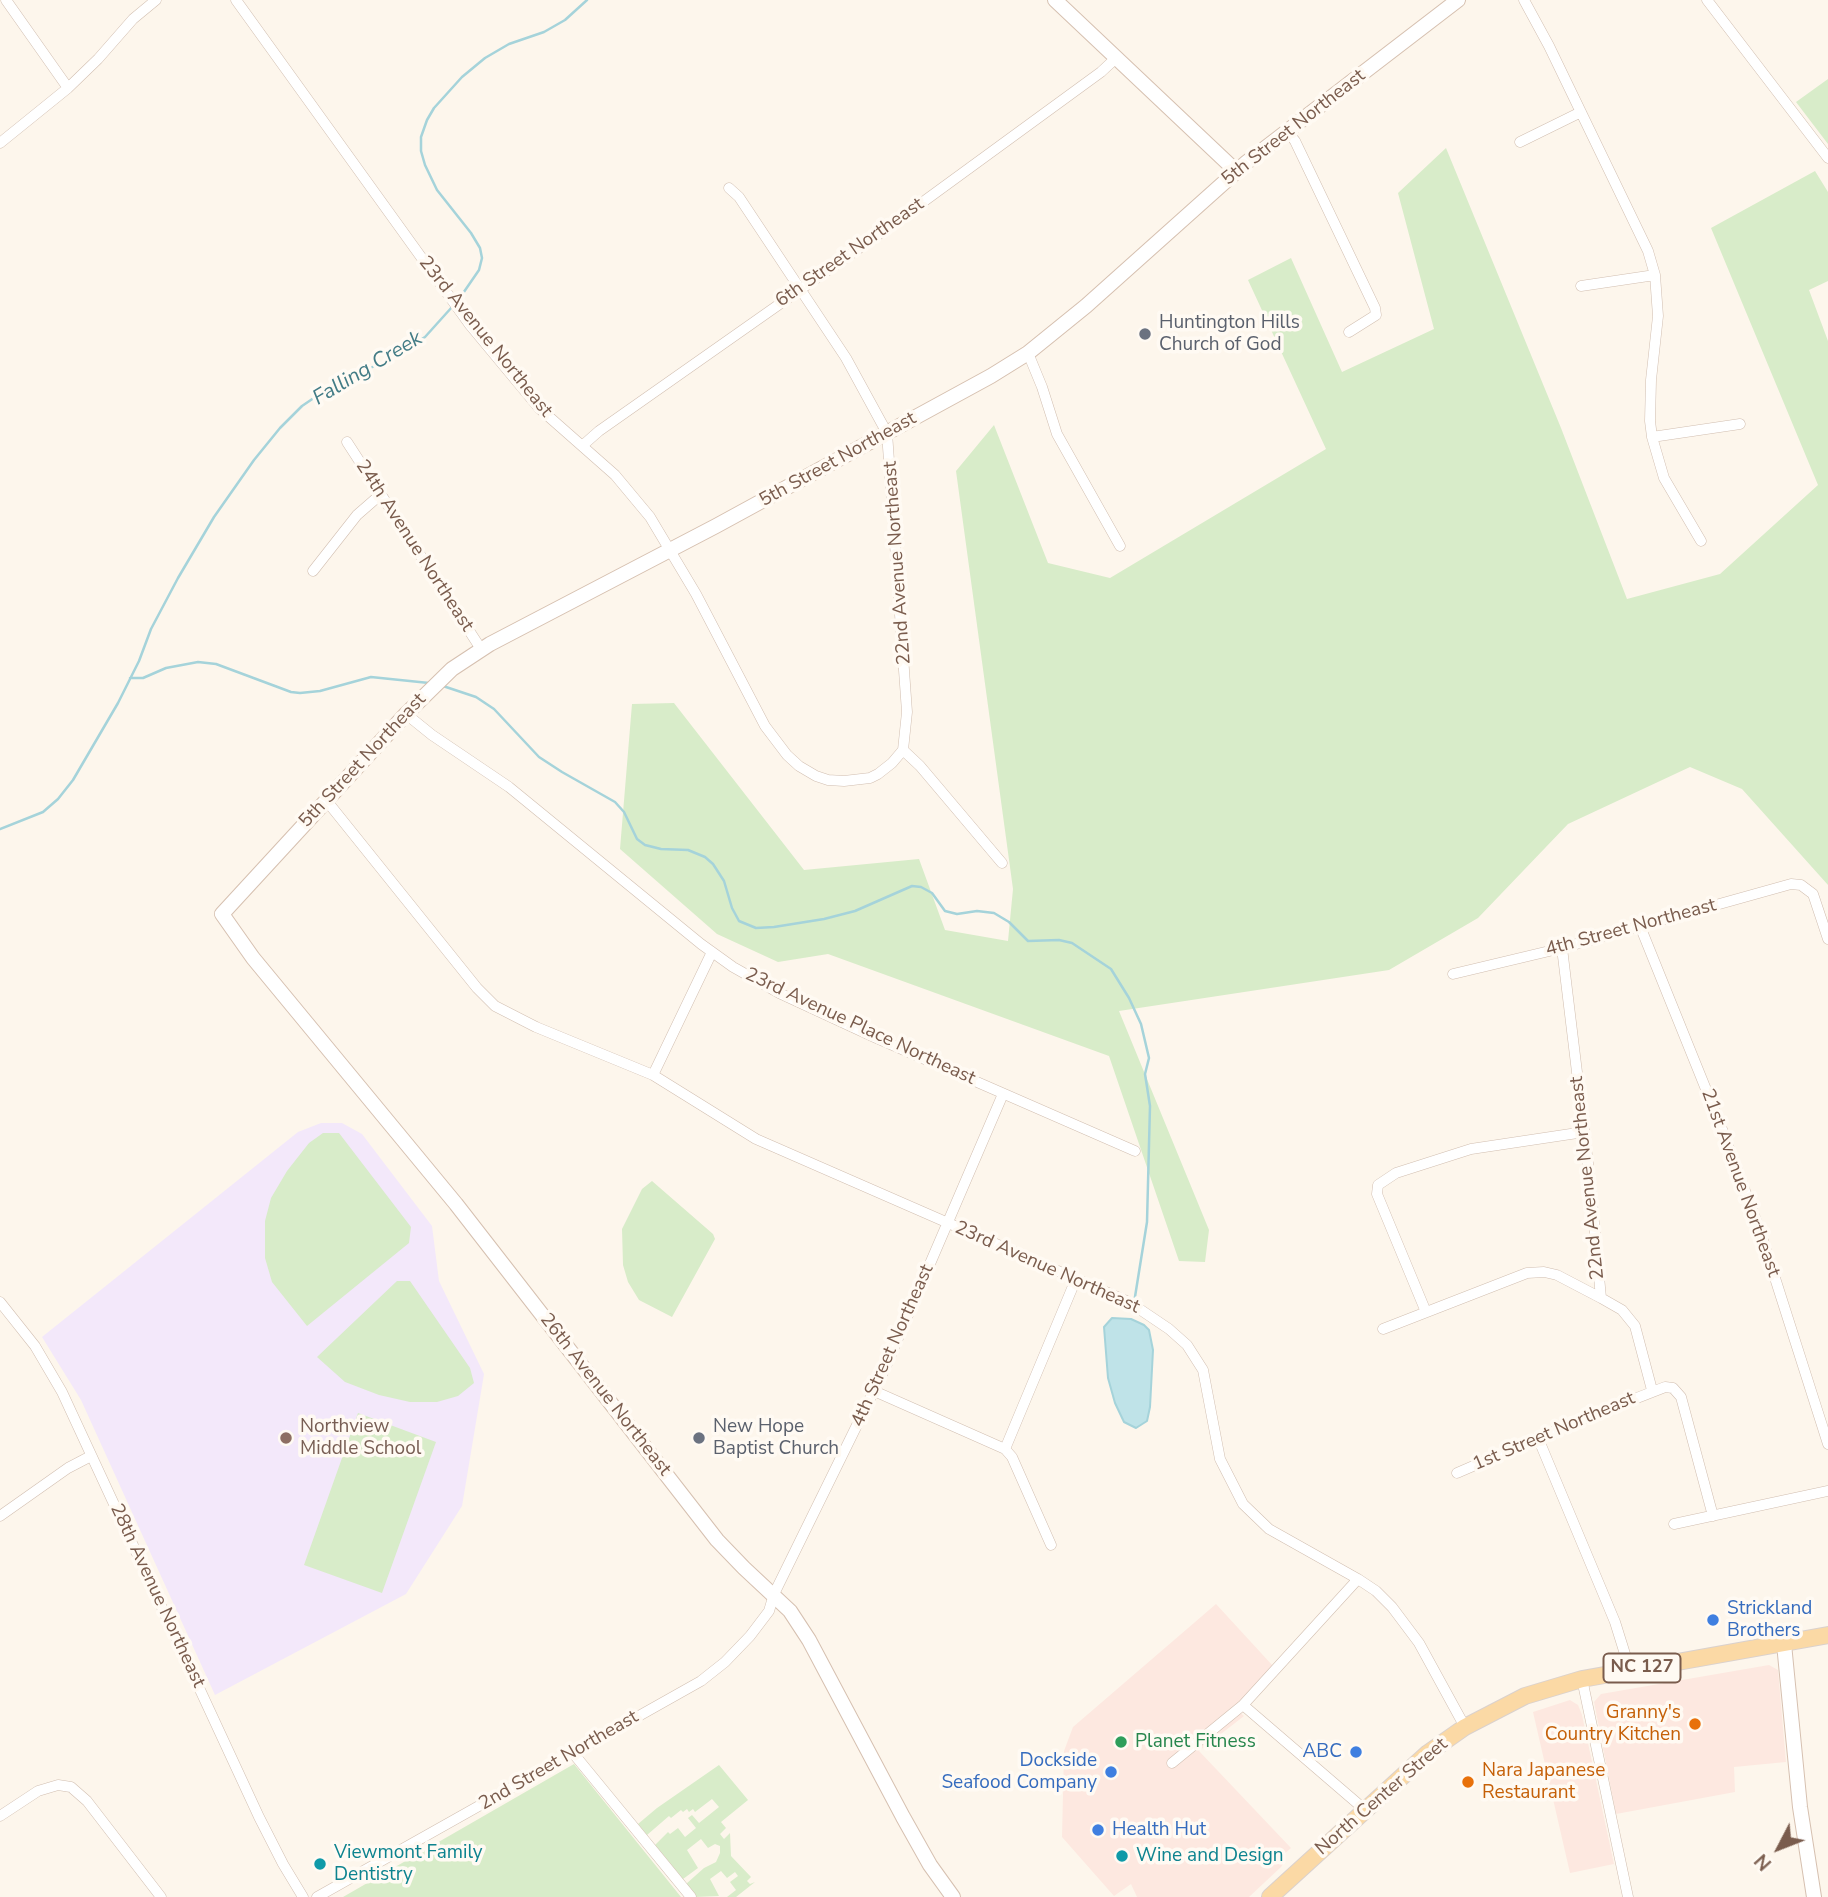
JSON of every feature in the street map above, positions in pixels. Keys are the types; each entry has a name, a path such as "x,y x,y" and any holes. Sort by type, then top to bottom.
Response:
{"main road":[{"name":"North Center Street","path":"1270,1897 1428,1753 1465,1727 1525,1696 1582,1679 1828,1635"}],"street":[{"path":"6,0 68,88"},
{"path":"0,143 68,88 133,19 156,0"},
{"name":"23rd Avenue Northeast","path":"236,0 470,325 539,408 635,498 696,594 765,726 787,755 806,771 828,780 870,778 885,769 903,750"},
{"path":"1055,0 1236,171"},
{"name":"5th Street Northeast","path":"222,914 406,714 452,670 481,649 887,433 1028,353 1086,306 1236,171 1458,0"},
{"path":"1524,0 1641,232 1655,275 1658,316 1651,380 1652,437 1664,478 1700,541"},
{"path":"1707,0 1828,158"},
{"name":"6th Street Northeast","path":"582,446 599,431 1091,79 1115,58"},
{"path":"1520,142 1581,112"},
{"path":"1287,131 1375,308 1376,315 1349,332"},
{"name":"22nd Avenue Northeast","path":"729,188 739,197 855,372 887,433 907,712 903,750"},
{"path":"1581,286 1655,275"},
{"path":"1028,353 1057,433 1120,546"},
{"path":"1652,437 1740,424"},
{"name":"24th Avenue Northeast","path":"347,442 481,649"},
{"path":"313,571 357,515 380,495"},
{"name":"23rd Avenue Place Northeast","path":"406,714 509,788 712,952 755,980 794,1000 1135,1151"},
{"path":"903,750 920,766 1002,863"},
{"name":"23rd Avenue Northeast","path":"326,800 477,988 495,1006 536,1027 653,1075 756,1139 1076,1279 1148,1313 1170,1329 1187,1345 1203,1370 1220,1459 1243,1504 1261,1523 1283,1539 1358,1579 1392,1606 1412,1630 1465,1727"},
{"name":"4th Street Northeast","path":"1453,974 1562,948 1791,884 1808,889 1817,901 1828,939"},
{"name":"26th Avenue Northeast","path":"222,914 253,958 473,1226 717,1540 790,1611 809,1640 930,1865 953,1897"},
{"name":"21st Avenue Northeast","path":"1640,926 1760,1231 1828,1444"},
{"name":"22nd Avenue Northeast","path":"1562,948 1601,1298 1622,1310 1635,1326 1652,1390"},
{"path":"653,1075 712,952"},
{"name":"4th Street Northeast","path":"774,1594 874,1391 1003,1094"},
{"path":"1426,1312 1377,1194 1378,1185 1396,1173 1471,1149 1584,1132"},
{"path":"1383,1329 1518,1275 1535,1272 1556,1275 1601,1298"},
{"path":"1004,1449 1076,1279"},
{"name":"28th Avenue Northeast","path":"0,1301 35,1346 51,1372 259,1817 303,1897"},
{"path":"1652,1390 1673,1388 1681,1397 1713,1516"},
{"name":"1st Street Northeast","path":"1457,1473 1652,1390"},
{"path":"874,1391 1004,1449 1012,1457 1051,1545"},
{"path":"1538,1438 1615,1622 1630,1670"},
{"path":"1,1512 91,1456"},
{"path":"1674,1524 1828,1491"},
{"path":"1172,1763 1242,1705 1358,1579"},
{"name":"2nd Street Northeast","path":"317,1897 701,1681 750,1636 769,1611 774,1594"},
{"path":"1784,1644 1800,1807 1814,1897"},
{"path":"1582,1679 1628,1897"},
{"path":"1242,1705 1364,1809"},
{"path":"573,1753 691,1897"},
{"path":"0,1816 38,1791 58,1785 71,1787 87,1801 161,1897"}],"shaded area":[{"name":"Northview Middle School","path":"321,1123 342,1123 362,1134 432,1226 439,1281 484,1374 462,1506 406,1594 215,1695 81,1400 42,1337 298,1132"},
{"path":"1216,1604 1273,1666 1236,1709 1244,1716 1199,1751 1291,1848 1283,1855 1285,1861 1281,1867 1249,1897 1137,1897 1131,1884 1114,1896 1062,1837 1064,1751 1073,1727"},
{"path":"1769,1665 1778,1670 1786,1762 1734,1767 1735,1792 1616,1814 1594,1702 1601,1694"},
{"path":"1570,1700 1578,1705 1582,1715 1614,1864 1570,1873 1533,1712"}],"green space":[{"path":"1828,79 1828,144 1796,102"},
{"path":"1446,148 1561,428 1627,599 1720,574 1818,485 1711,228 1815,171 1828,192 1828,281 1809,290 1828,341 1828,885 1742,789 1690,767 1568,824 1478,918 1389,970 1119,1011 1209,1230 1205,1262 1179,1261 1109,1056 828,954 778,962 717,934 620,849 632,704 674,703 804,870 919,859 945,930 1008,941 1013,889 956,471 994,425 1048,563 1110,578 1326,449 1248,280 1291,258 1342,372 1434,329 1398,193"},
{"path":"323,1133 339,1133 411,1227 409,1243 307,1326 272,1282 265,1258 265,1221 271,1198 287,1171 309,1143"},
{"path":"652,1181 713,1234 715,1239 672,1317 639,1300 628,1282 623,1265 622,1229 642,1189"},
{"path":"397,1281 410,1281 470,1368 474,1383 458,1396 437,1402 410,1402 379,1395 345,1382 317,1357"},
{"path":"358,1413 436,1442 382,1593 304,1565"},
{"path":"574,1764 681,1897 343,1897"},
{"path":"719,1765 748,1800 721,1822 726,1828 720,1834 724,1839 730,1833 731,1856 751,1877 747,1881 750,1884 755,1882 736,1897 727,1897 736,1890 730,1882 738,1876 735,1872 727,1878 721,1871 710,1879 719,1896 695,1897 686,1884 704,1868 716,1862 720,1846 715,1844 708,1848 701,1839 687,1850 698,1868 683,1879 655,1845 668,1832 670,1834 678,1828 685,1837 696,1828 688,1818 692,1815 699,1823 719,1807 712,1799 695,1812 693,1809 689,1812 687,1809 683,1812 681,1810 671,1818 669,1816 647,1835 638,1824"}],"water":[{"path":"1112,1318 1131,1319 1149,1330 1153,1350 1150,1407 1147,1421 1136,1428 1124,1422 1108,1378 1104,1327"}],"waterway":[{"name":"Falling Creek","path":"457,302 479,270 482,258 480,248 471,233 437,190 425,165 421,137 427,120 434,108 462,77 485,58 509,44 544,32 565,20 587,0"},
{"name":"Falling Creek","path":"0,829 43,812 73,780 118,703 151,629 178,578 214,517 280,428 302,406 327,389 393,357 425,337 452,307"},
{"path":"130,678 143,678 166,668 198,662 216,664 300,693 320,691 371,677 429,683"},
{"path":"443,686 476,697 494,709 539,757 615,802 624,812 637,839 645,845 661,849 688,850 705,857 724,881 739,921 756,928 824,919 855,911 912,886 921,887 932,893 945,911 957,914 977,911 994,913 1009,922 1028,941 1059,940 1072,943 1111,969 1141,1024 1149,1058 1145,1074 1150,1106 1147,1222 1134,1303"}],"place":[{"name":"Huntington Hills Church of God","path":"1145,334"},
{"name":"Northview Middle School","path":"286,1438"},
{"name":"New Hope Baptist Church","path":"699,1438"},
{"name":"Strickland Brothers","path":"1713,1620"},
{"name":"Granny's Country Kitchen","path":"1695,1724"},
{"name":"Planet Fitness","path":"1121,1742"},
{"name":"ABC","path":"1356,1752"},
{"name":"Dockside Seafood Company","path":"1111,1772"},
{"name":"Nara Japanese Restaurant","path":"1468,1782"},
{"name":"Health Hut","path":"1098,1830"},
{"name":"Wine and Design","path":"1122,1856"},
{"name":"Viewmont Family Dentistry","path":"320,1864"}]}
